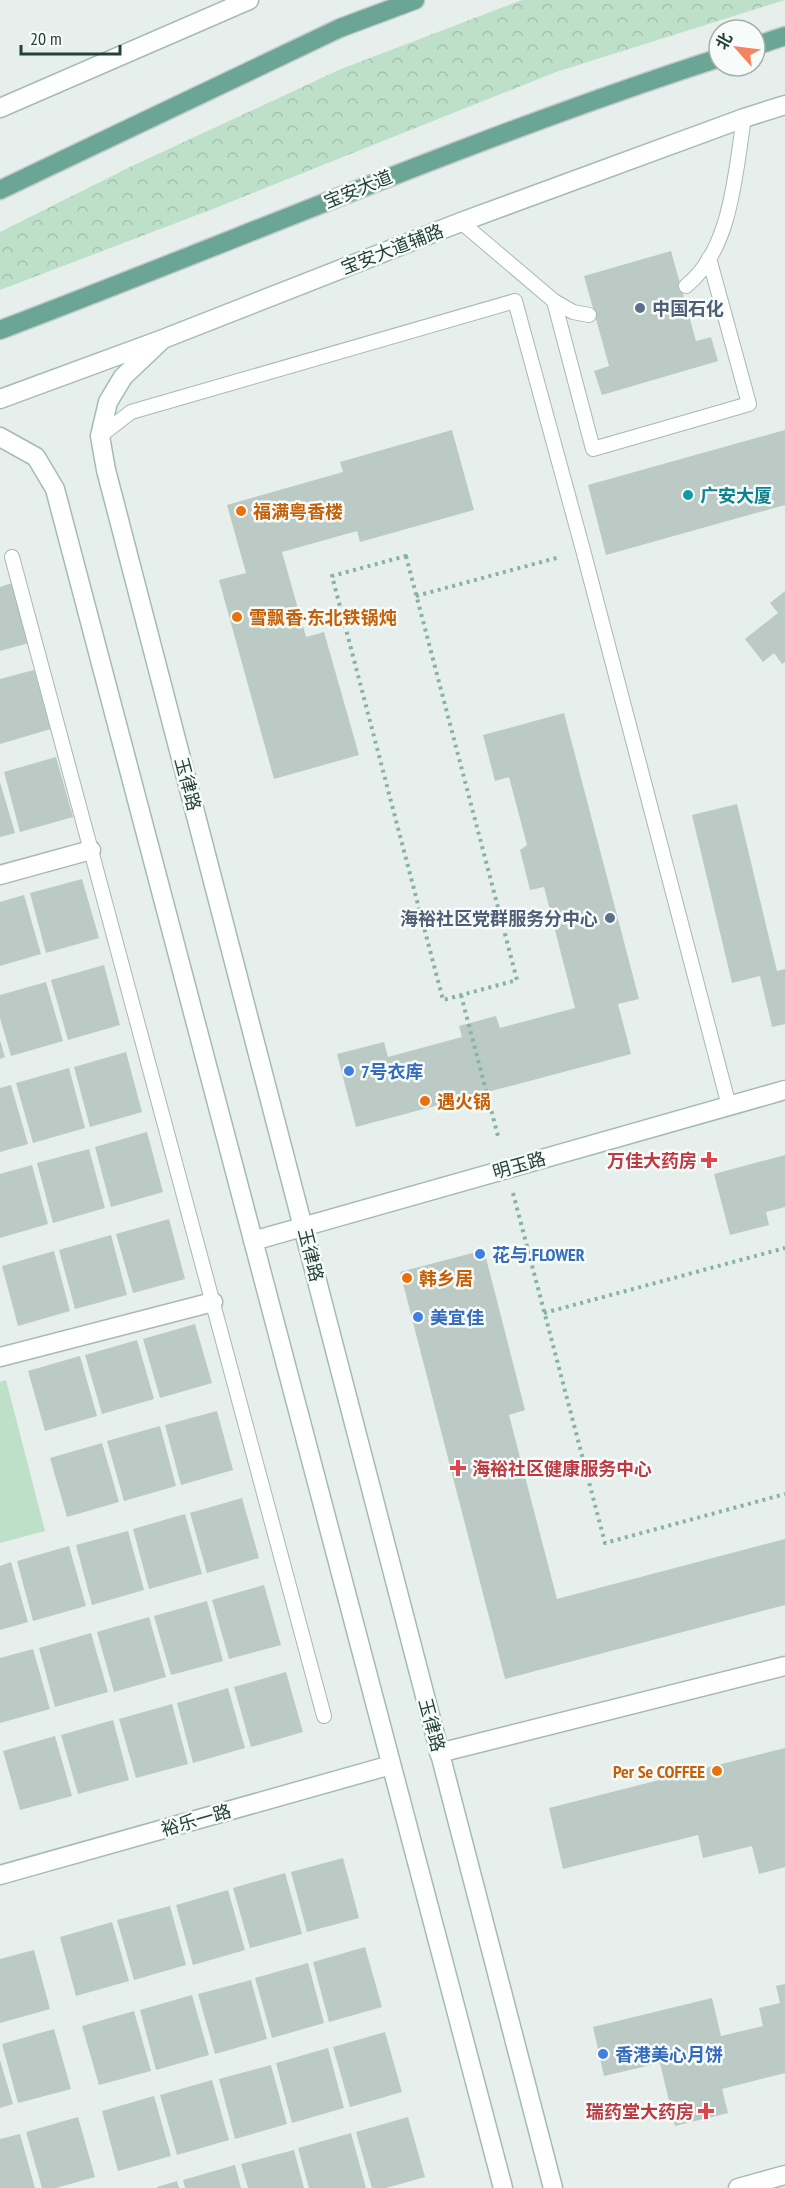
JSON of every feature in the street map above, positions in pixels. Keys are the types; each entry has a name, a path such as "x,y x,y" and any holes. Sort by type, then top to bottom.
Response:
{"main road":[{"path":"0,108 249,0"},
{"path":"0,190 340,28 415,0"},
{"path":"767,42 785,36"},
{"name":"宝安大道","path":"0,330 425,162 642,83 707,62"},
{"name":"宝安大道辅路","path":"0,399 163,339 461,222 785,105"},
{"name":"玉律路","path":"163,339 123,377 108,402 100,436 106,470 553,2188"},
{"path":"0,437 36,457 55,489 503,2188"},
{"path":"0,875 91,850"},
{"name":"明玉路","path":"253,1241 785,1090"},
{"path":"0,1357 213,1302"},
{"path":"439,1753 785,1666"},
{"name":"裕乐一路","path":"0,1875 391,1765"},
{"path":"738,2188 785,2175"}],"lane":[{"path":"686,286 695,278 709,258 725,226 744,118"},
{"path":"461,222 554,301 573,312 589,315"},
{"path":"554,301 593,449 749,404 709,258"},
{"path":"100,436 131,412 515,301 729,1106"},
{"path":"12,557 324,1716"}],"path":[{"path":"417,596 583,550"},
{"path":"406,556 417,596 518,980 443,1000 332,576 406,556"},
{"path":"461,995 499,1140"},
{"path":"513,1193 605,1543 785,1494"},
{"path":"544,1313 785,1248"}],"green space":[{"path":"522,0 785,0 728,18 707,18 707,25 556,72 218,207 0,290 0,232 132,166 341,69"},
{"path":"6,1380 45,1531 0,1543 0,1382"}],"building":[{"name":"中国石化","path":"671,251 696,341 711,337 718,361 602,395 594,371 609,366 584,276"},
{"path":"452,430 474,510 360,542 357,531 282,552 306,637 324,632 359,755 274,779 219,580 246,573 227,505 343,472 340,462"},
{"name":"广安大厦","path":"785,430 785,505 606,555 588,485"},
{"path":"12,583 29,643 0,651 0,587"},
{"path":"785,591 785,662 782,664 774,653 763,662 745,639 778,613 770,603"},
{"path":"34,670 51,729 0,744 0,679"},
{"path":"564,713 639,999 618,1004 631,1054 356,1127 337,1054 384,1042 388,1057 462,1037 459,1026 496,1016 500,1028 575,1008 544,887 530,890 520,850 527,845 509,777 495,781 483,735"},
{"path":"56,757 73,817 20,832 4,772"},
{"path":"0,782 15,833 0,837"},
{"path":"737,804 777,971 785,969 785,1024 772,1027 760,976 732,983 692,815"},
{"path":"82,879 99,938 46,953 30,893"},
{"path":"24,895 41,954 0,966 0,902"},
{"path":"104,965 120,1025 68,1040 51,980"},
{"path":"46,982 63,1041 11,1056 0,1018 0,995"},
{"path":"0,1040 5,1057 0,1059"},
{"path":"126,1052 142,1112 90,1127 74,1067"},
{"path":"69,1068 85,1128 33,1143 16,1083"},
{"path":"11,1085 28,1144 0,1152 0,1088"},
{"path":"147,1132 163,1192 111,1207 95,1147"},
{"path":"89,1149 105,1208 53,1223 37,1163"},
{"path":"785,1155 785,1207 766,1212 769,1225 730,1235 714,1174"},
{"path":"32,1165 48,1224 0,1238 0,1174"},
{"path":"169,1219 185,1279 133,1293 116,1234"},
{"path":"111,1235 127,1295 75,1309 59,1250"},
{"path":"484,1250 525,1410 509,1415 557,1599 785,1539 785,1605 505,1679 400,1272"},
{"path":"54,1251 70,1311 18,1326 2,1266"},
{"path":"195,1324 212,1383 160,1398 143,1339"},
{"path":"137,1340 154,1399 102,1414 85,1355"},
{"path":"80,1356 97,1416 45,1431 28,1371"},
{"path":"217,1411 233,1470 181,1485 165,1425"},
{"path":"160,1426 176,1486 124,1501 107,1441"},
{"path":"102,1443 119,1502 67,1517 50,1458"},
{"path":"242,1498 259,1558 207,1573 190,1513"},
{"path":"185,1514 202,1574 149,1589 133,1529"},
{"path":"128,1531 144,1590 92,1605 76,1545"},
{"path":"69,1546 86,1606 33,1621 17,1561"},
{"path":"11,1562 28,1622 0,1630 0,1566"},
{"path":"264,1585 281,1645 229,1659 212,1600"},
{"path":"207,1601 223,1661 171,1675 154,1616"},
{"path":"149,1617 166,1677 114,1692 97,1632"},
{"path":"91,1633 108,1692 55,1707 39,1648"},
{"path":"33,1649 50,1709 0,1723 0,1658"},
{"path":"286,1672 303,1732 251,1747 234,1687"},
{"path":"228,1688 245,1748 193,1763 177,1703"},
{"path":"172,1704 188,1764 136,1778 119,1719"},
{"path":"113,1720 129,1780 78,1794 61,1735"},
{"path":"55,1736 72,1796 20,1810 3,1751"},
{"path":"785,1748 785,1867 759,1874 752,1846 703,1858 698,1835 563,1869 549,1808"},
{"path":"343,1858 359,1918 307,1932 291,1872"},
{"path":"285,1873 302,1934 250,1948 233,1888"},
{"path":"228,1890 245,1950 193,1965 176,1905"},
{"path":"170,1906 186,1965 134,1980 117,1920"},
{"path":"112,1922 129,1981 76,1996 60,1937"},
{"path":"365,1947 382,2007 329,2022 313,1962"},
{"path":"34,1950 50,2009 0,2023 0,1959"},
{"path":"308,1963 324,2023 272,2038 255,1978"},
{"path":"251,1980 267,2039 215,2054 198,1994"},
{"path":"785,1984 785,2073 722,2089 728,2113 675,2126 660,2063 604,2076 593,2027 712,1998 721,2036 763,2026 759,2008 780,2003 776,1986"},
{"path":"192,1995 209,2055 156,2070 140,2010"},
{"path":"134,2011 151,2071 99,2085 82,2026"},
{"path":"54,2029 71,2089 18,2103 2,2044"},
{"path":"385,2032 402,2092 350,2107 333,2047"},
{"path":"328,2048 344,2108 292,2123 276,2063"},
{"path":"0,2060 13,2104 0,2108"},
{"path":"271,2065 287,2124 235,2139 219,2079"},
{"path":"212,2080 229,2140 177,2155 160,2095"},
{"path":"154,2096 171,2156 118,2171 102,2111"},
{"path":"78,2117 95,2177 56,2188 42,2188 26,2132"},
{"path":"408,2117 425,2177 386,2188 372,2188 356,2132"},
{"path":"351,2133 366,2188 309,2188 298,2148"},
{"path":"20,2134 35,2188 0,2188 0,2139"},
{"path":"294,2150 304,2188 248,2188 241,2164"},
{"path":"235,2165 241,2188 185,2188 183,2180"},
{"path":"177,2181 179,2188 157,2188 157,2187"}],"place":[{"name":"中国石化","path":"640,308"},
{"name":"广安大厦","path":"688,495"},
{"name":"福满粤香楼","path":"241,511"},
{"name":"雪飘香·东北铁锅炖","path":"237,617"},
{"name":"海裕社区党群服务分中心","path":"610,918"},
{"name":"7号衣库","path":"349,1071"},
{"name":"遇火锅","path":"425,1101"},
{"name":"万佳大药房","path":"709,1160"},
{"name":"花与.FLOWER","path":"480,1254"},
{"name":"韩乡居","path":"407,1278"},
{"name":"美宜佳","path":"418,1317"},
{"name":"海裕社区健康服务中心","path":"458,1468"},
{"name":"Per Se COFFEE","path":"717,1771"},
{"name":"香港美心月饼","path":"603,2054"},
{"name":"瑞药堂大药房","path":"706,2111"}]}
